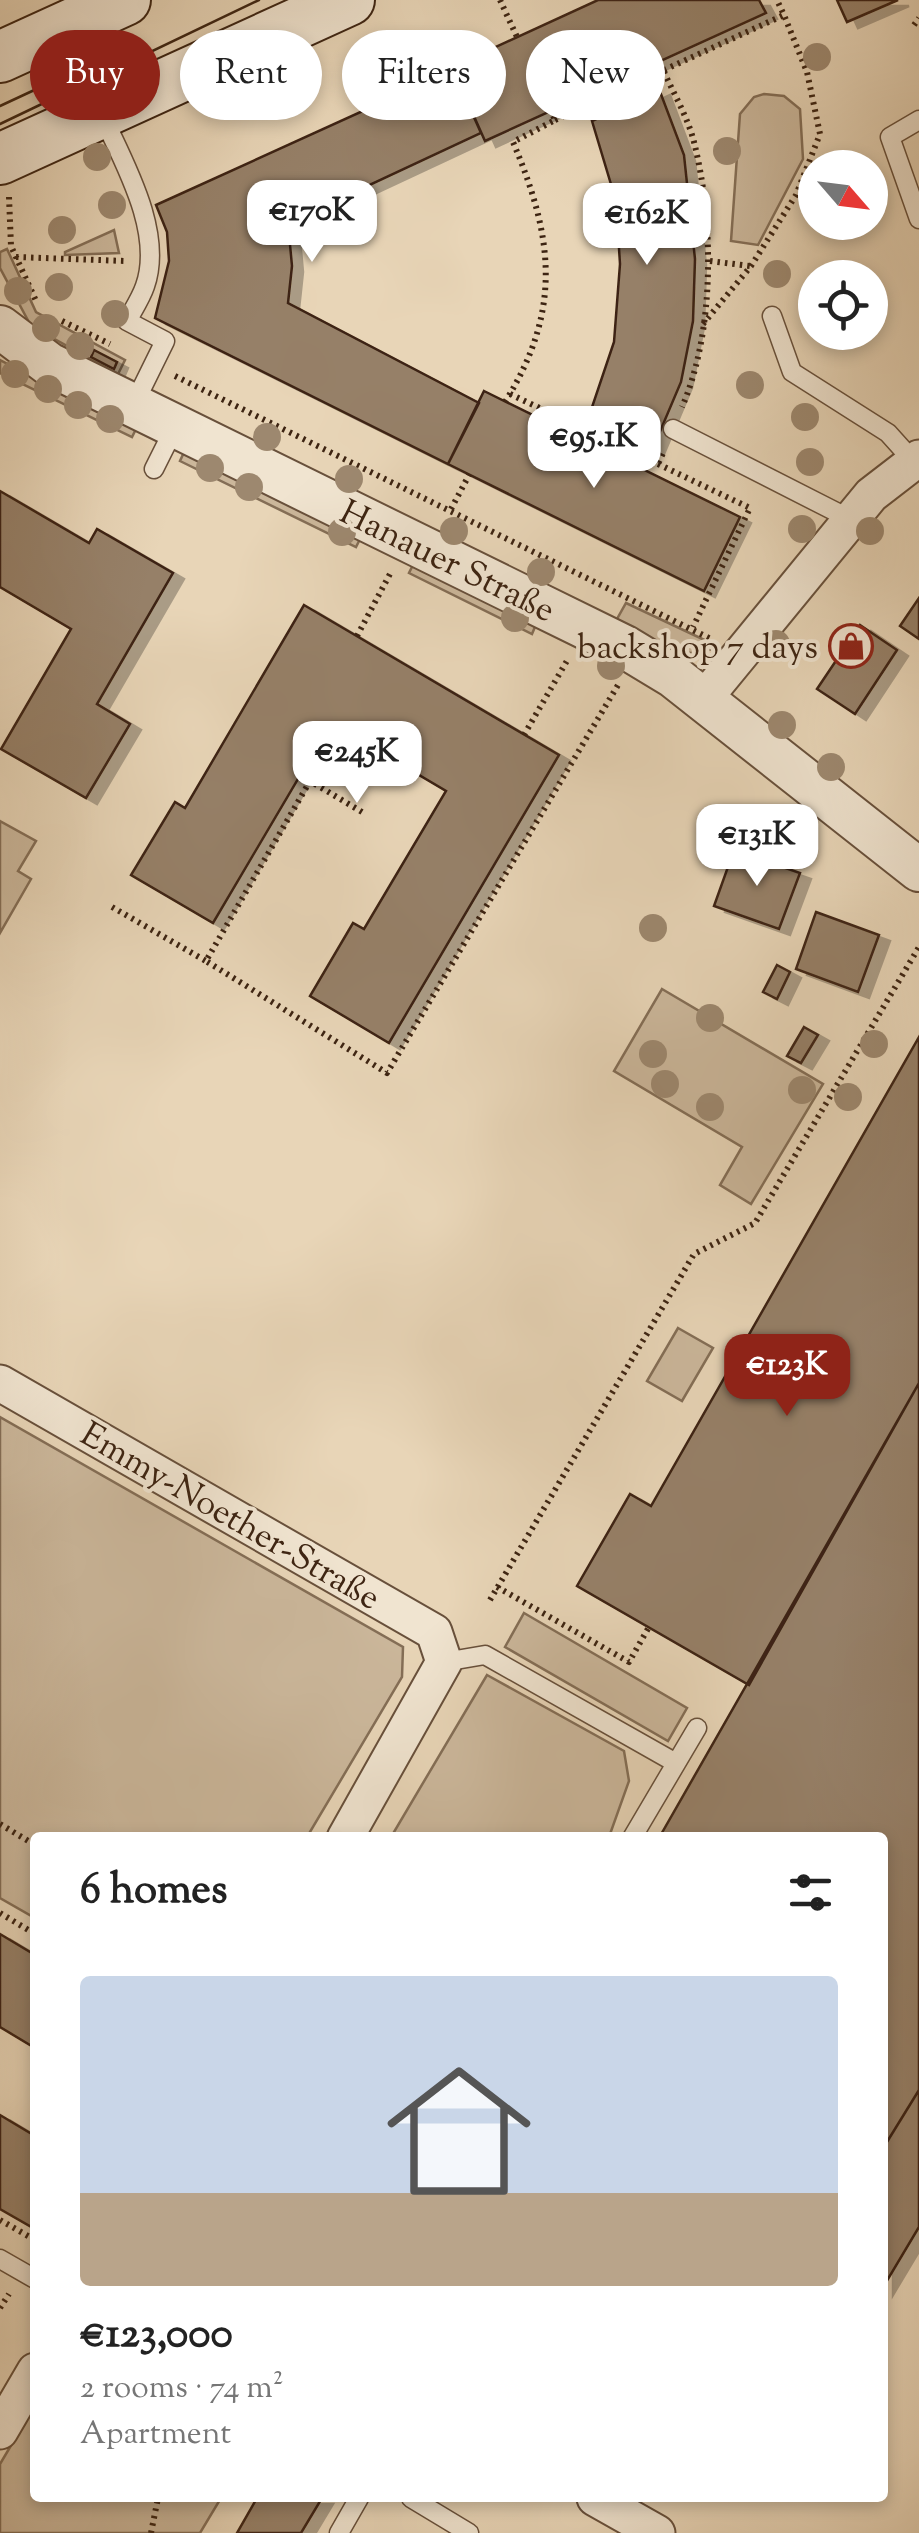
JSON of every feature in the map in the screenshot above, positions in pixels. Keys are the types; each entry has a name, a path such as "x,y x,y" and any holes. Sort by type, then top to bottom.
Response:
{"main road":[{"path":"0,58 126,0"},
{"path":"160,87 349,0"},
{"path":"0,159 88,120"}],"street":[{"name":"Hanauer Straße","path":"0,327 49,364 625,647 704,700 919,870"},
{"path":"704,700 871,495 916,460"},
{"name":"Emmy-Noether-Straße","path":"0,1382 434,1632 444,1662"},
{"path":"349,1832 444,1662"},
{"path":"0,2431 30,2380"},
{"path":"602,2502 657,2533"}],"lane":[{"path":"104,120 141,210 148,240 146,284 127,321 165,341 133,406"},
{"path":"919,120 890,137 919,219"},
{"path":"772,316 792,372 888,434 916,460"},
{"path":"154,468 176,426"},
{"path":"673,429 850,519"},
{"path":"444,1662 485,1656 676,1763"},
{"path":"636,1832 696,1728"},
{"path":"0,2259 30,2276"},
{"path":"358,2502 342,2528 362,2533"},
{"path":"418,2502 469,2533"}],"path":[{"path":"500,0 518,37"},
{"path":"700,327 751,266 796,194 820,134 807,72 777,0"},
{"path":"665,72 784,15"},
{"path":"658,464 693,382 710,262 694,141 665,74"},
{"path":"554,120 513,142 538,200 548,267 540,328 508,398 750,508 693,627"},
{"path":"16,257 147,262"},
{"path":"710,262 751,266"},
{"path":"451,510 469,475"},
{"path":"382,568 408,580"},
{"path":"357,636 391,572"},
{"path":"552,651 585,667"},
{"path":"524,735 568,659"},
{"path":"602,676 634,691"},
{"path":"112,907 387,1073 619,684"},
{"path":"206,961 310,781 362,812"},
{"path":"490,1600 694,1254 755,1223 919,947"},
{"path":"498,1586 629,1662 649,1627"},
{"path":"0,1824 30,1841"},
{"path":"0,1913 30,1931"},
{"path":"0,2220 30,2237"},
{"path":"152,2533 157,2502"}],"shaded area":[{"path":"784,96 800,109 802,150 798,150 798,169 758,245 731,241 740,114 754,97"},
{"path":"114,230 119,253 65,255 65,252"},
{"path":"7,249 36,312 125,360 118,374 31,326 0,268 0,252"},
{"path":"0,360 136,429 132,437 0,373"},
{"path":"186,448 362,535 356,547 180,461"},
{"path":"415,561 537,622 532,634 409,573"},
{"path":"626,603 711,643 714,648 688,653 652,640 617,619"},
{"path":"0,821 36,841 18,871 31,879 0,933"},
{"path":"662,989 823,1084 751,1204 720,1185 742,1147 614,1071"},
{"path":"678,1328 713,1348 682,1401 647,1381"},
{"path":"0,1417 403,1647 402,1677 310,1832 30,1832 30,1915 0,1898"},
{"path":"524,1613 687,1708 668,1741 505,1647"},
{"path":"487,1675 624,1751 629,1781 611,1832 394,1832"},
{"path":"30,2413 30,2502 219,2502 200,2533 0,2533 0,2464"}],"building":[{"path":"598,0 759,0 766,13 665,59 665,30 533,30"},
{"path":"837,0 898,0 847,22"},
{"path":"526,33 526,120 531,120 485,141 476,120 506,120 506,42"},
{"path":"665,105 684,155 695,259 693,321 681,382 653,448 589,416 614,342 620,264 616,201 592,121 665,120"},
{"path":"343,120 475,120 481,133 288,223 292,266 288,303 479,403 448,464 155,318 169,261 167,232 156,205"},
{"path":"94,350 117,362 114,369 91,357"},
{"path":"484,391 740,517 704,591 448,464"},
{"path":"0,491 89,543 97,529 173,573 97,704 130,724 86,798 1,749 71,629 0,587"},
{"path":"919,598 919,639 900,626"},
{"path":"304,605 559,755 389,1043 310,996 353,923 364,929 446,791 331,723 213,923 131,875 175,802 185,808"},
{"path":"860,625 897,650 855,714 817,689"},
{"path":"734,850 800,873 779,929 714,906"},
{"path":"816,912 879,935 858,992 796,969"},
{"path":"777,965 790,972 777,999 763,992"},
{"path":"804,1027 818,1035 801,1063 787,1056"},
{"path":"919,1037 919,1383 749,1685 577,1586 630,1494 651,1506"},
{"path":"919,1383 919,2090 888,2140 888,1832 662,1832"},
{"path":"0,1934 30,1952 30,2045 0,2027"},
{"path":"919,2090 919,2227 888,2279 888,2140"},
{"path":"0,2115 30,2133 30,2226 0,2209"},
{"path":"255,2502 320,2502 301,2533 237,2533"},
{"path":"255,2502 320,2502 301,2533 237,2533"}],"tram line":[{"path":"0,124 259,0"},
{"path":"0,106 30,92"}],"place":[{"name":"backshop 7 days","path":"851,646"}]}
